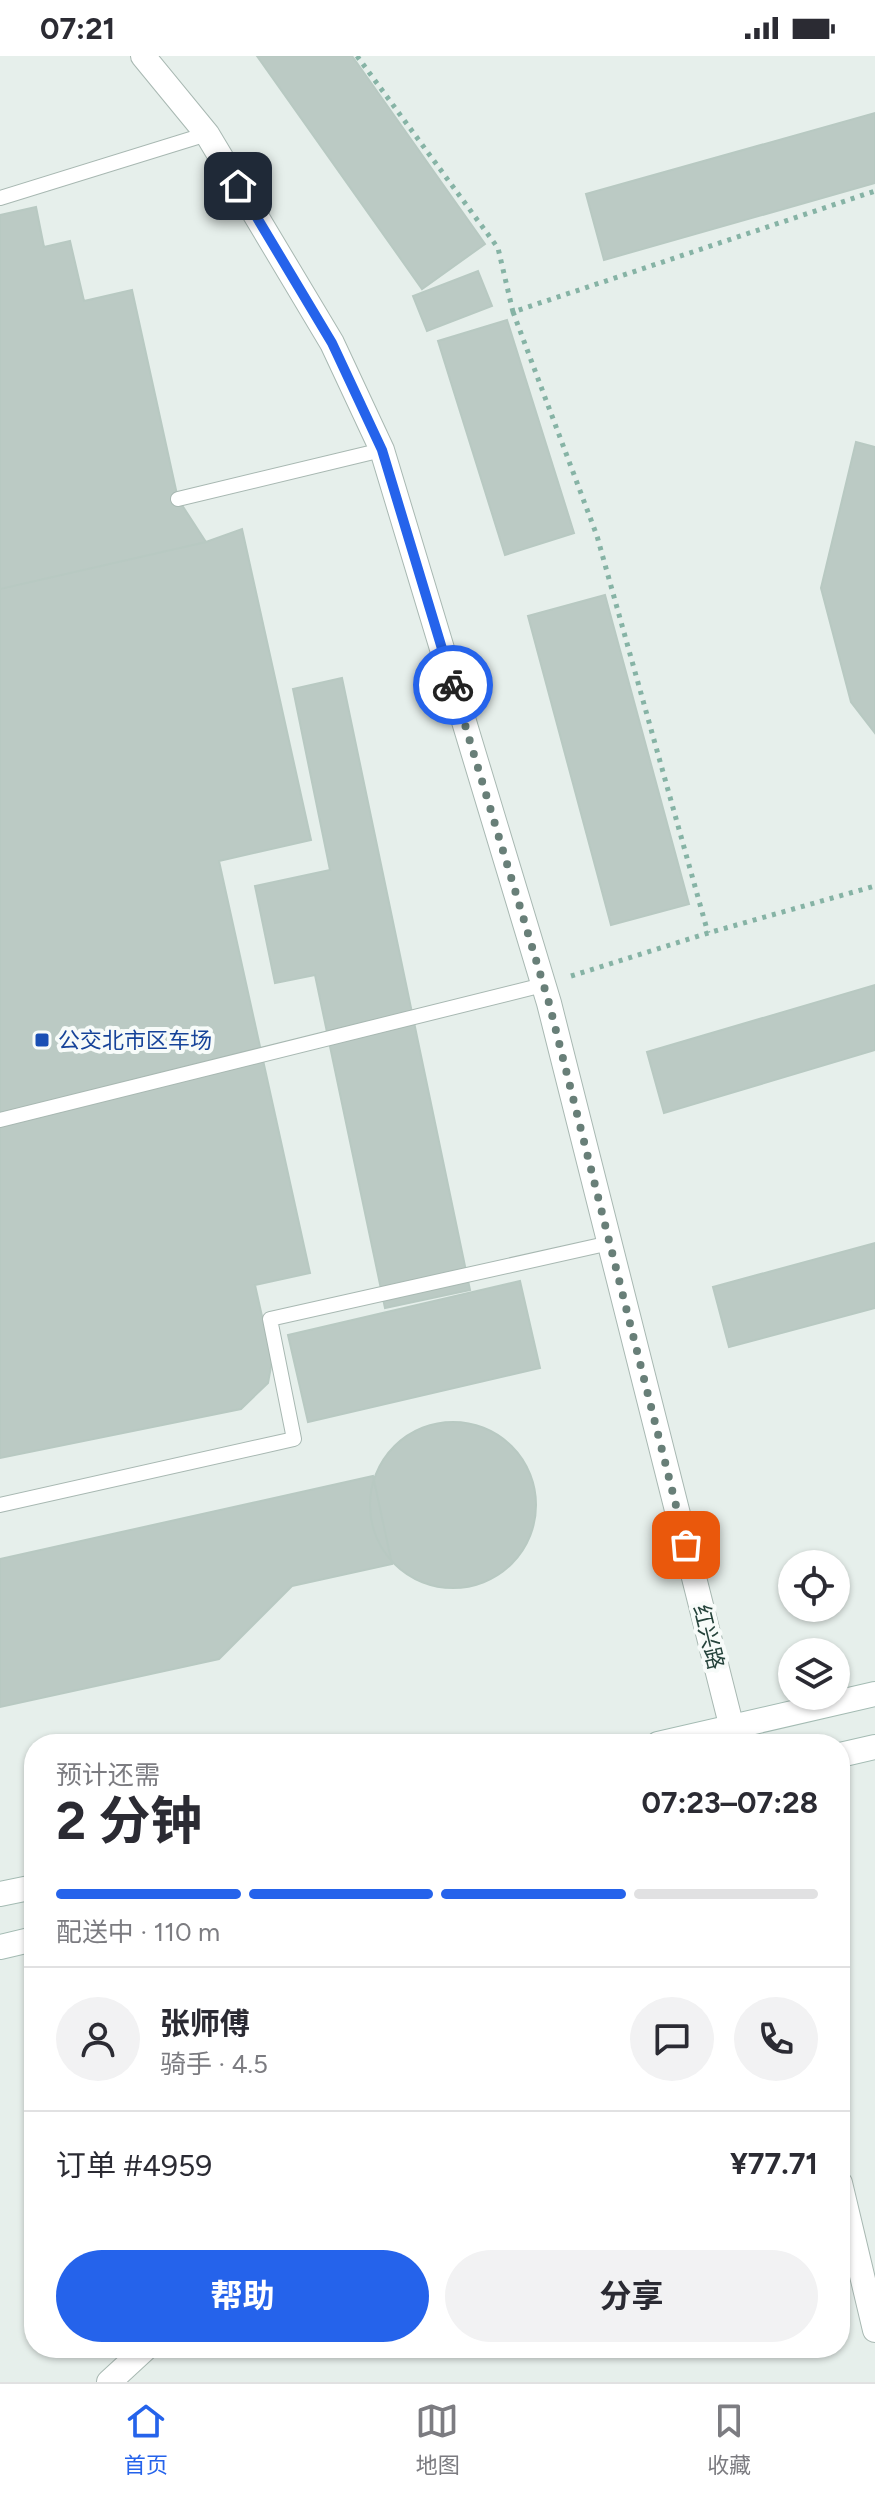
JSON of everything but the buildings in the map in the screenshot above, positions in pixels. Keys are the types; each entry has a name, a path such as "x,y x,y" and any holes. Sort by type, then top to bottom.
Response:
{"street":[{"name":"红兴路","path":"143,56 207,134 332,343 382,450 543,985 733,1734"},
{"path":"741,1734 875,1694"},
{"path":"850,1753 875,1747"},
{"path":"0,1894 24,1889"},
{"path":"0,1947 24,1941"},
{"path":"850,2225 875,2330"},
{"path":"109,2382 135,2358"}],"lane":[{"path":"0,198 207,134"},
{"path":"178,499 382,450"},
{"path":"0,1120 543,985"},
{"path":"0,1505 294,1439 270,1319 610,1243"}],"path":[{"path":"357,56 498,248 513,312 597,536 708,933"},
{"path":"513,312 875,191"},
{"path":"543,985 708,933 875,886"}],"way so far":[{"path":"453,685 549,1003 686,1545"}],"place":[{"name":"公交北市区车场","path":"42,1040"}],"route":[{"path":"238,186 332,343 382,450 453,685"}]}
